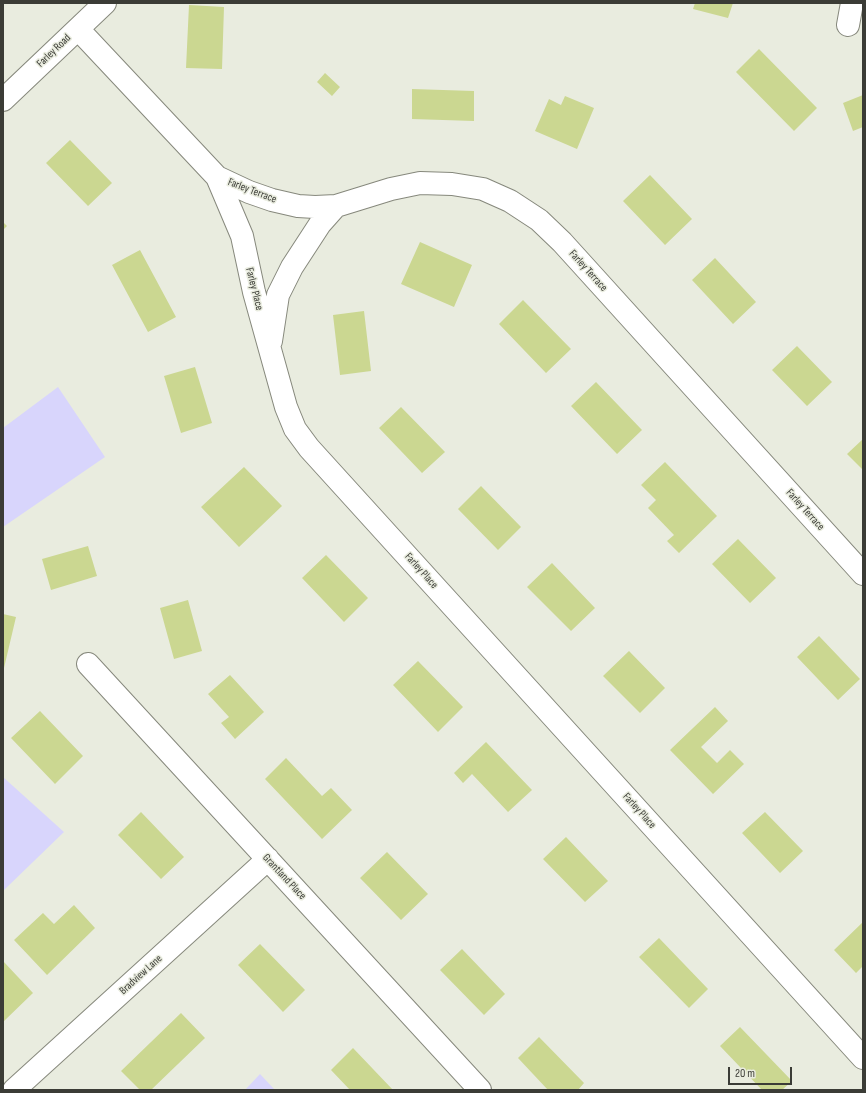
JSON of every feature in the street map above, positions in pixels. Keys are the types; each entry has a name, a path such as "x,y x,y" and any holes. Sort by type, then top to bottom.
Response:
{"street":[{"name":"Farley Road","path":"3,100 105,3"},
{"path":"848,25 852,3"},
{"name":"Farley Place","path":"78,29 217,177 242,236 254,292 288,412 295,429 309,448 863,1058"},
{"name":"Farley Terrace","path":"217,177 249,192 272,200 298,206 336,206 391,189 420,183 452,184 483,189 510,201 539,220 562,242 863,574"},
{"path":"270,349 278,295 292,267 320,224 336,206"},
{"name":"Grantland Place","path":"88,664 480,1090"},
{"name":"Bradview Lane","path":"14,1090 268,859"}],"shaded area":[{"path":"58,387 105,457 3,527 3,428"},
{"path":"3,777 64,832 3,891"},
{"path":"260,1074 275,1090 245,1090"}],"building":[{"path":"695,3 733,3 728,18 693,9"},
{"path":"189,5 224,7 222,69 186,68"},
{"path":"759,49 817,108 794,131 736,72"},
{"path":"325,73 340,87 332,96 317,82"},
{"path":"412,89 474,91 474,121 412,119"},
{"path":"863,95 863,127 853,131 843,103"},
{"path":"565,96 594,108 577,149 535,131 549,99 561,105"},
{"path":"70,140 112,183 88,206 46,163"},
{"path":"650,175 692,219 665,245 623,201"},
{"path":"3,222 7,226 3,230"},
{"path":"420,242 472,265 454,307 401,284"},
{"path":"140,250 176,317 148,332 112,265"},
{"path":"715,258 756,302 733,324 692,280"},
{"path":"523,300 571,349 546,373 499,324"},
{"path":"364,311 371,371 340,375 333,315"},
{"path":"797,346 832,382 807,406 772,370"},
{"path":"195,367 212,423 181,433 164,376"},
{"path":"596,382 642,430 617,454 571,406"},
{"path":"401,407 445,452 422,473 379,428"},
{"path":"863,439 863,470 847,454"},
{"path":"665,462 717,516 679,553 667,541 674,535 648,508 656,500 641,485"},
{"path":"244,467 282,506 239,547 201,507"},
{"path":"481,486 521,527 498,550 458,509"},
{"path":"738,539 776,578 750,603 712,564"},
{"path":"88,546 97,576 51,590 42,559"},
{"path":"326,555 368,598 344,622 302,578"},
{"path":"552,563 595,608 571,631 527,587"},
{"path":"188,600 202,651 174,659 160,608"},
{"path":"3,614 16,617 4,668 3,668"},
{"path":"819,636 860,679 838,700 797,657"},
{"path":"629,651 665,688 640,713 603,676"},
{"path":"418,661 463,707 438,732 393,685"},
{"path":"230,675 264,712 235,739 221,723 229,717 208,694"},
{"path":"715,707 728,721 701,747 717,763 730,750 744,764 713,794 670,750"},
{"path":"40,711 83,756 55,784 11,738"},
{"path":"486,742 532,790 508,812 472,774 463,783 454,773"},
{"path":"286,758 322,796 331,788 352,810 322,839 265,779"},
{"path":"141,812 184,857 161,879 118,835"},
{"path":"765,812 803,851 780,873 742,833"},
{"path":"566,837 608,881 585,902 543,859"},
{"path":"387,852 428,894 401,920 360,878"},
{"path":"74,905 95,928 47,975 14,940 43,913 54,924"},
{"path":"863,922 863,966 856,973 834,950"},
{"path":"659,938 708,989 689,1008 639,957"},
{"path":"260,944 305,990 283,1012 238,965"},
{"path":"462,949 505,994 484,1015 440,970"},
{"path":"3,961 33,993 3,1022"},
{"path":"181,1013 205,1038 151,1090 140,1090 121,1071"},
{"path":"740,1027 792,1081 782,1090 762,1090 720,1046"},
{"path":"539,1037 584,1083 578,1090 548,1090 518,1058"},
{"path":"353,1048 393,1090 350,1090 331,1070"}]}
